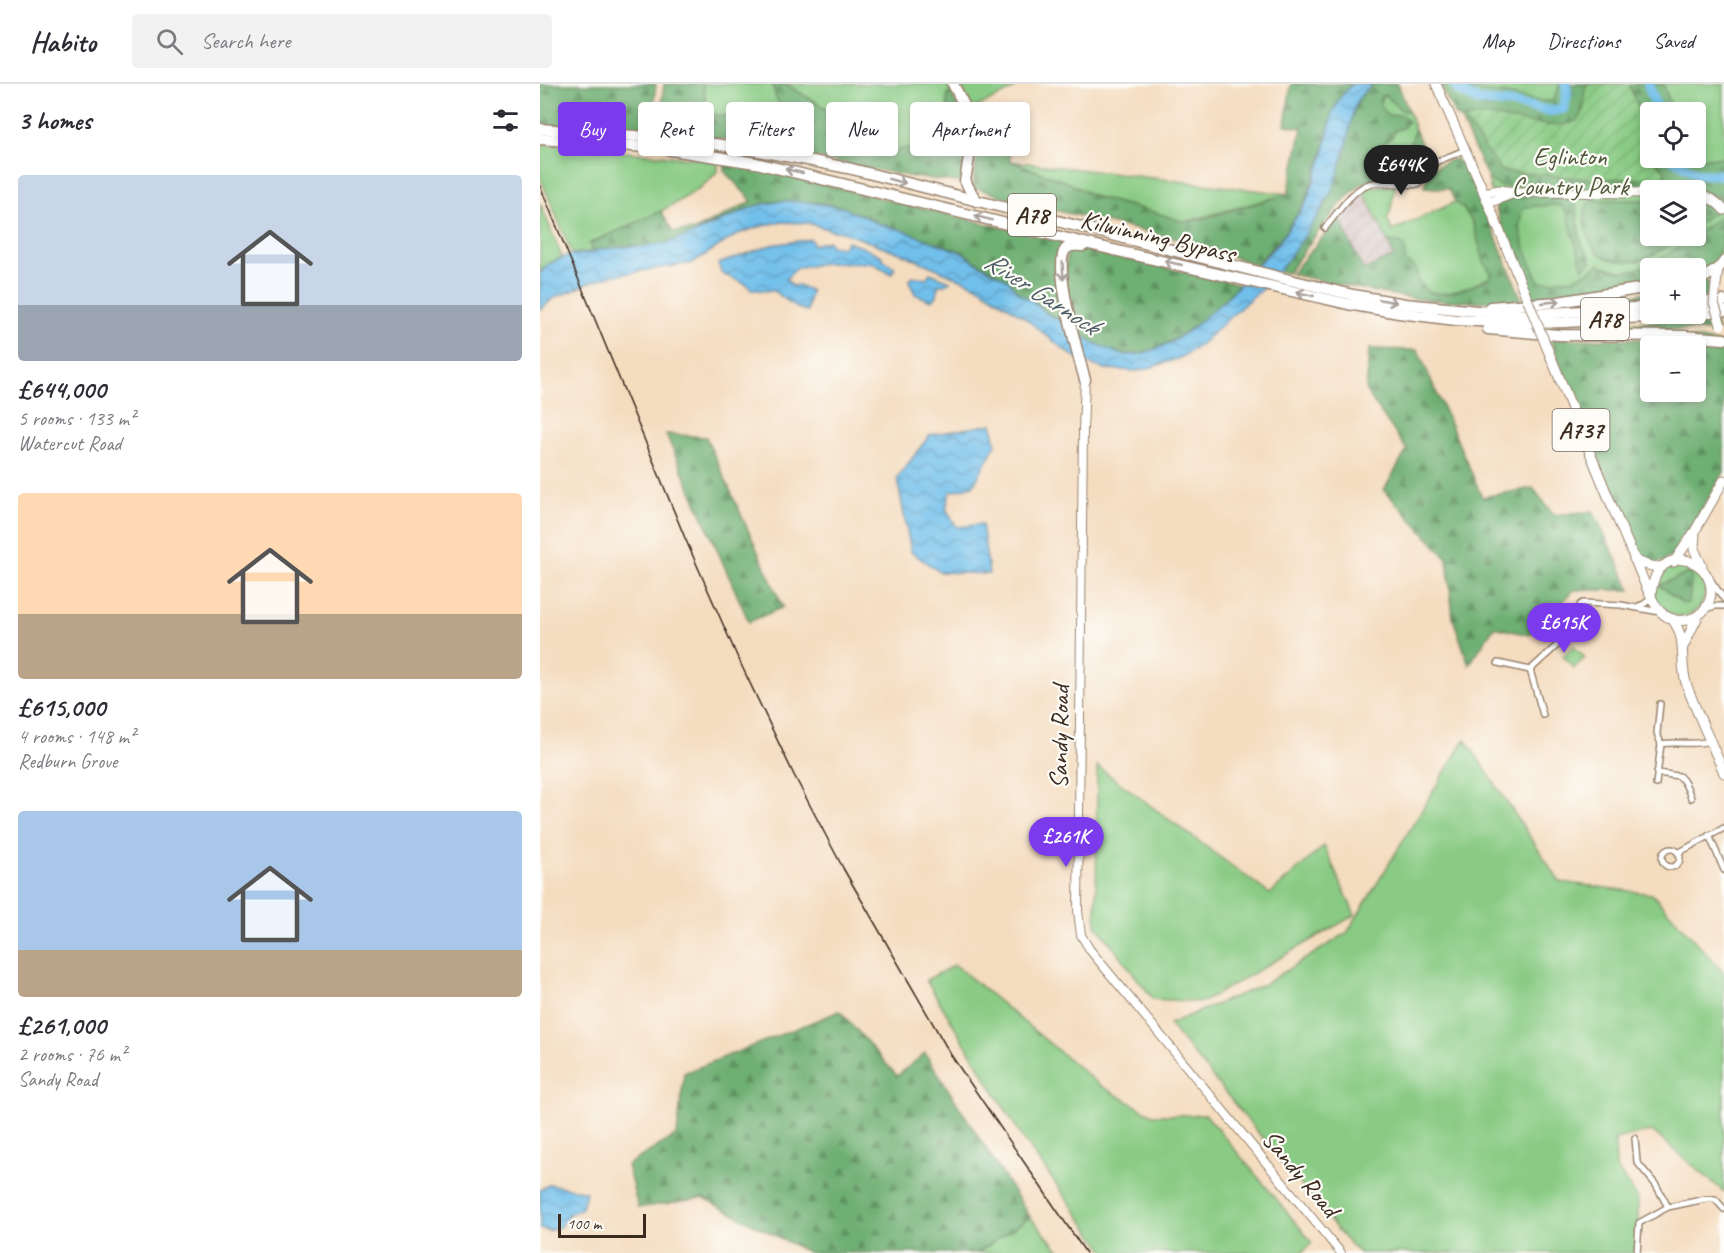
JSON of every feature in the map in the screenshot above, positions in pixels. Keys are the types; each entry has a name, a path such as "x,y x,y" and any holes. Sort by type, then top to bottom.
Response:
{"highway":[{"path":"954,84 965,107 971,128 971,147 965,181 976,201"},
{"name":"Kilwinning Bypass","path":"540,129 658,137 759,150 942,192 1358,306 1425,317 1487,322 1519,319"},
{"name":"Kilwinning Bypass","path":"540,139 658,148 756,163 1122,252 1226,269"},
{"path":"942,192 956,188 965,181"},
{"path":"1085,380 1068,312 1062,258 1066,250 1074,245 1122,252"},
{"path":"1706,276 1722,263"},
{"name":"Kilwinning Bypass","path":"1287,285 1519,319"},
{"path":"1451,309 1558,302 1640,289"},
{"path":"1706,302 1724,301"},
{"name":"A78","path":"1519,319 1640,307"},
{"path":"1706,312 1724,311"},
{"path":"1425,317 1461,326 1559,334 1724,339"},
{"name":"A78","path":"1519,319 1566,322 1640,317"}],"main road":[{"name":"A737","path":"1436,84 1467,150 1634,559 1660,612 1672,619"},
{"path":"1467,150 1483,178 1499,190"},
{"path":"1484,193 1499,190 1640,193"},
{"path":"1488,203 1517,192"},
{"path":"1706,197 1723,209"},
{"path":"1722,263 1714,303 1722,327"},
{"name":"Sandy Road","path":"1085,380 1078,911 1081,936 1097,960 1341,1253"},
{"path":"1674,562 1724,480"},
{"path":"1682,649 1709,602 1711,593 1711,584 1694,549 1695,531"},
{"path":"1634,559 1653,567 1662,567 1686,560 1705,572"},
{"path":"1651,597 1653,582 1662,567"},
{"path":"1672,619 1682,621 1701,613"},
{"path":"1672,619 1680,631 1686,685 1724,773"}],"street":[{"path":"1325,228 1363,186 1375,183 1418,184 1430,166 1467,150"},
{"path":"1705,572 1724,599"},
{"path":"1635,608 1644,604 1651,597"},
{"path":"1530,670 1574,630 1580,605 1583,603 1621,605 1660,612"},
{"path":"1701,613 1715,606 1724,606"},
{"path":"1498,663 1530,670"},
{"path":"1530,670 1543,715"},
{"path":"1656,784 1661,744 1657,733 1660,704"},
{"path":"1661,744 1673,742 1697,744 1710,741"},
{"path":"1658,773 1681,778 1691,798"},
{"path":"1678,853 1724,828"},
{"path":"1709,835 1724,870"},
{"path":"1635,1138 1637,1162 1656,1185 1668,1207"},
{"path":"1637,1253 1640,1223 1668,1207 1715,1199 1724,1209"}],"shaded area":[{"path":"1363,190 1395,256 1363,271 1339,218"}],"green space":[{"path":"540,84 656,84 654,102 638,102 638,131 626,130 626,102 558,102 558,125 540,124"},
{"path":"664,84 703,84 706,102 662,102"},
{"path":"703,84 773,84 779,102 726,102 726,116 714,115 714,102 706,102"},
{"path":"773,84 785,84 826,108 826,156 898,156 898,151 907,148 910,149 910,156 966,156 961,180 956,182 908,176 808,156 814,156 814,102 779,102"},
{"path":"785,84 947,84 952,94 948,94 947,102 910,102 910,149 898,151 898,102 826,102 826,108"},
{"path":"960,84 1015,84 1014,89 987,102 969,102"},
{"path":"1291,84 1352,84 1339,99 1332,114 1322,156 1305,202 1286,232 1256,265 1194,243 1016,201 973,187 977,156 1010,156 1010,161 1069,183 1095,197 1184,222 1198,220 1288,194 1302,128 1285,125"},
{"path":"1372,84 1398,84 1408,110 1403,111 1385,95 1381,96 1381,105 1389,116 1403,116 1408,122 1404,127 1394,131 1392,137 1385,141 1379,150 1377,162 1379,164 1384,160 1413,167 1414,162 1406,159 1404,152 1415,129 1428,161 1421,176 1416,182 1378,180 1366,182 1358,187 1325,223 1288,273 1279,271 1330,196 1347,146 1351,119 1359,99"},
{"name":"Eglinton Country Park","path":"1440,84 1724,84 1724,249 1708,269 1706,269 1706,258 1640,258 1640,285 1535,300 1498,215 1487,176"},
{"path":"1440,84 1469,84 1481,91 1539,101 1553,101 1560,84 1586,84 1581,116 1568,125 1554,126 1501,171 1591,179 1664,178 1665,171 1662,168 1706,168 1706,158 1724,157 1724,201 1706,192 1706,180 1640,180 1640,190 1503,187 1487,176 1461,120 1456,116"},
{"path":"1586,84 1629,84 1640,111 1640,168 1662,168 1665,171 1664,178 1591,179 1501,171 1464,119 1487,116 1537,124 1564,125 1575,122 1581,116"},
{"path":"1629,84 1663,84 1670,102 1640,102 1640,114"},
{"path":"948,94 952,94 955,102 947,102"},
{"path":"1385,95 1403,111 1408,110 1414,134 1407,147 1406,159 1414,162 1413,167 1377,162 1379,150 1385,141 1392,137 1395,131 1404,127 1395,115 1389,116 1383,109 1381,99"},
{"path":"714,115 726,116 726,140 714,137"},
{"path":"540,144 558,146 558,156 626,156 626,152 638,153 638,156 712,160 718,164 718,170 708,181 678,202 590,243 592,251 572,254 540,177"},
{"path":"1453,159 1463,161 1467,167 1522,300 1473,302 1424,300 1291,274 1339,218 1363,270 1394,256 1388,242 1395,242 1402,244 1405,261 1418,271 1417,279 1423,288 1432,293 1454,292 1489,278 1492,274 1484,262 1473,222 1463,208 1455,202 1449,189 1424,187 1425,181 1434,169"},
{"path":"1010,161 1288,194 1184,222 1095,197 1069,183"},
{"path":"731,162 1066,243 1059,253 1056,276 1066,323 1050,315 1017,291 1008,280 963,252 880,224 865,215 825,203 775,201 755,206 667,243 592,251 590,244 661,211 673,232 695,230 752,201 724,171 725,165"},
{"path":"1373,186 1395,186 1390,214 1387,218 1392,231 1455,202 1468,214 1472,222 1486,264 1492,274 1489,278 1453,292 1438,293 1426,290 1417,279 1418,271 1405,261 1405,251 1395,242 1388,242 1363,190"},
{"path":"1517,196 1563,196 1575,204 1580,239 1591,262 1583,269 1567,213 1562,207 1556,205 1525,207 1521,215 1521,234 1539,282 1571,279 1590,271 1599,264 1621,271 1640,268 1640,285 1535,300 1511,252 1498,213 1498,204"},
{"path":"1591,200 1640,200 1640,246 1668,246 1637,261 1605,257 1595,249 1588,236 1585,221 1586,206"},
{"path":"540,203 562,257 547,265 540,273"},
{"path":"1706,203 1717,210 1706,218"},
{"path":"1721,216 1721,244 1713,264 1707,270 1706,258 1662,258 1680,246 1706,246 1706,227"},
{"path":"1081,249 1239,284 1195,325 1169,342 1142,353 1120,353 1087,339 1077,325 1067,287 1066,267 1068,251"},
{"path":"1706,282 1709,283 1708,296 1706,296"},
{"path":"1640,294 1640,302 1600,306 1599,300"},
{"path":"1706,320 1713,320 1718,329 1714,332 1595,329 1654,324 1706,324"},
{"path":"1640,322 1640,324 1654,324 1565,330 1562,328 1564,326"},
{"path":"1550,339 1640,339 1640,402 1706,402 1706,340 1724,344 1724,472 1676,553 1662,562 1646,561 1638,554"},
{"path":"1369,349 1418,350 1482,497 1533,488 1554,515 1593,511 1631,590 1574,590 1529,635 1494,627 1469,665 1453,618 1447,558 1384,490 1407,450 1366,391"},
{"path":"666,434 706,437 783,607 749,622"},
{"path":"1680,566 1698,573 1705,591 1698,609 1680,616 1662,609 1655,591 1662,573"},
{"path":"1692,572 1689,602 1683,604 1659,585"},
{"path":"1574,646 1585,658 1574,668 1563,656"},
{"path":"1465,739 1560,882 1652,894 1724,973 1724,1192 1652,1131 1615,1139 1616,1167 1638,1199 1635,1253 1359,1253 1345,1239 1169,1024 1265,984 1347,933"},
{"path":"1097,766 1270,894 1324,846 1355,915 1203,1002 1153,999 1096,925"},
{"path":"955,965 1101,1086 1152,1115 1206,1115 1312,1242 1302,1253 1106,1253 1024,1140 926,980"},
{"path":"840,1011 897,1076 925,1053 1030,1217 977,1253 809,1253 703,1198 638,1208 627,1165 677,1135 684,1073"},
{"path":"1030,1217 1062,1253 977,1253"}],"water":[{"path":"1352,84 1372,84 1356,103 1337,177 1324,205 1301,242 1263,289 1200,345 1180,358 1153,367 1137,371 1104,369 1082,361 1067,352 1021,315 977,286 900,253 842,232 808,223 779,222 755,228 738,234 692,263 610,276 555,297 540,310 540,274 547,265 568,255 585,254 602,249 667,243 755,206 781,201 806,202 845,208 880,224 963,253 1008,280 1017,292 1090,341 1117,353 1142,354 1170,343 1192,328 1228,297 1279,242 1306,203 1323,156 1332,114 1339,99"},
{"path":"811,239 813,245 828,241 831,246 843,247 847,241 881,255 895,268 891,274 873,263 825,263 797,268 786,279 793,286 798,285 811,291 807,311 797,308 774,291 752,290 746,284 722,274 718,264 771,245"},
{"path":"930,273 950,281 945,285 938,285 937,296 931,301 915,294 909,281 913,276 926,279"},
{"path":"992,424 996,444 973,486 950,492 946,509 957,527 982,524 989,574 940,572 911,552 897,478 930,435"},
{"path":"550,1184 586,1192 582,1208 569,1214 561,1226 549,1231 540,1229 540,1190"}],"waterway":[{"path":"1454,84 1459,91 1479,101 1515,104 1550,111 1563,109 1567,94 1566,84"},
{"path":"1648,84 1654,102"},
{"path":"1687,168 1698,174 1724,175"}],"railway":[{"path":"540,186 685,538 737,656 794,775 843,868 951,1055 1086,1253"}],"water label":[{"name":"River Garnock","path":"1042,293"}]}
